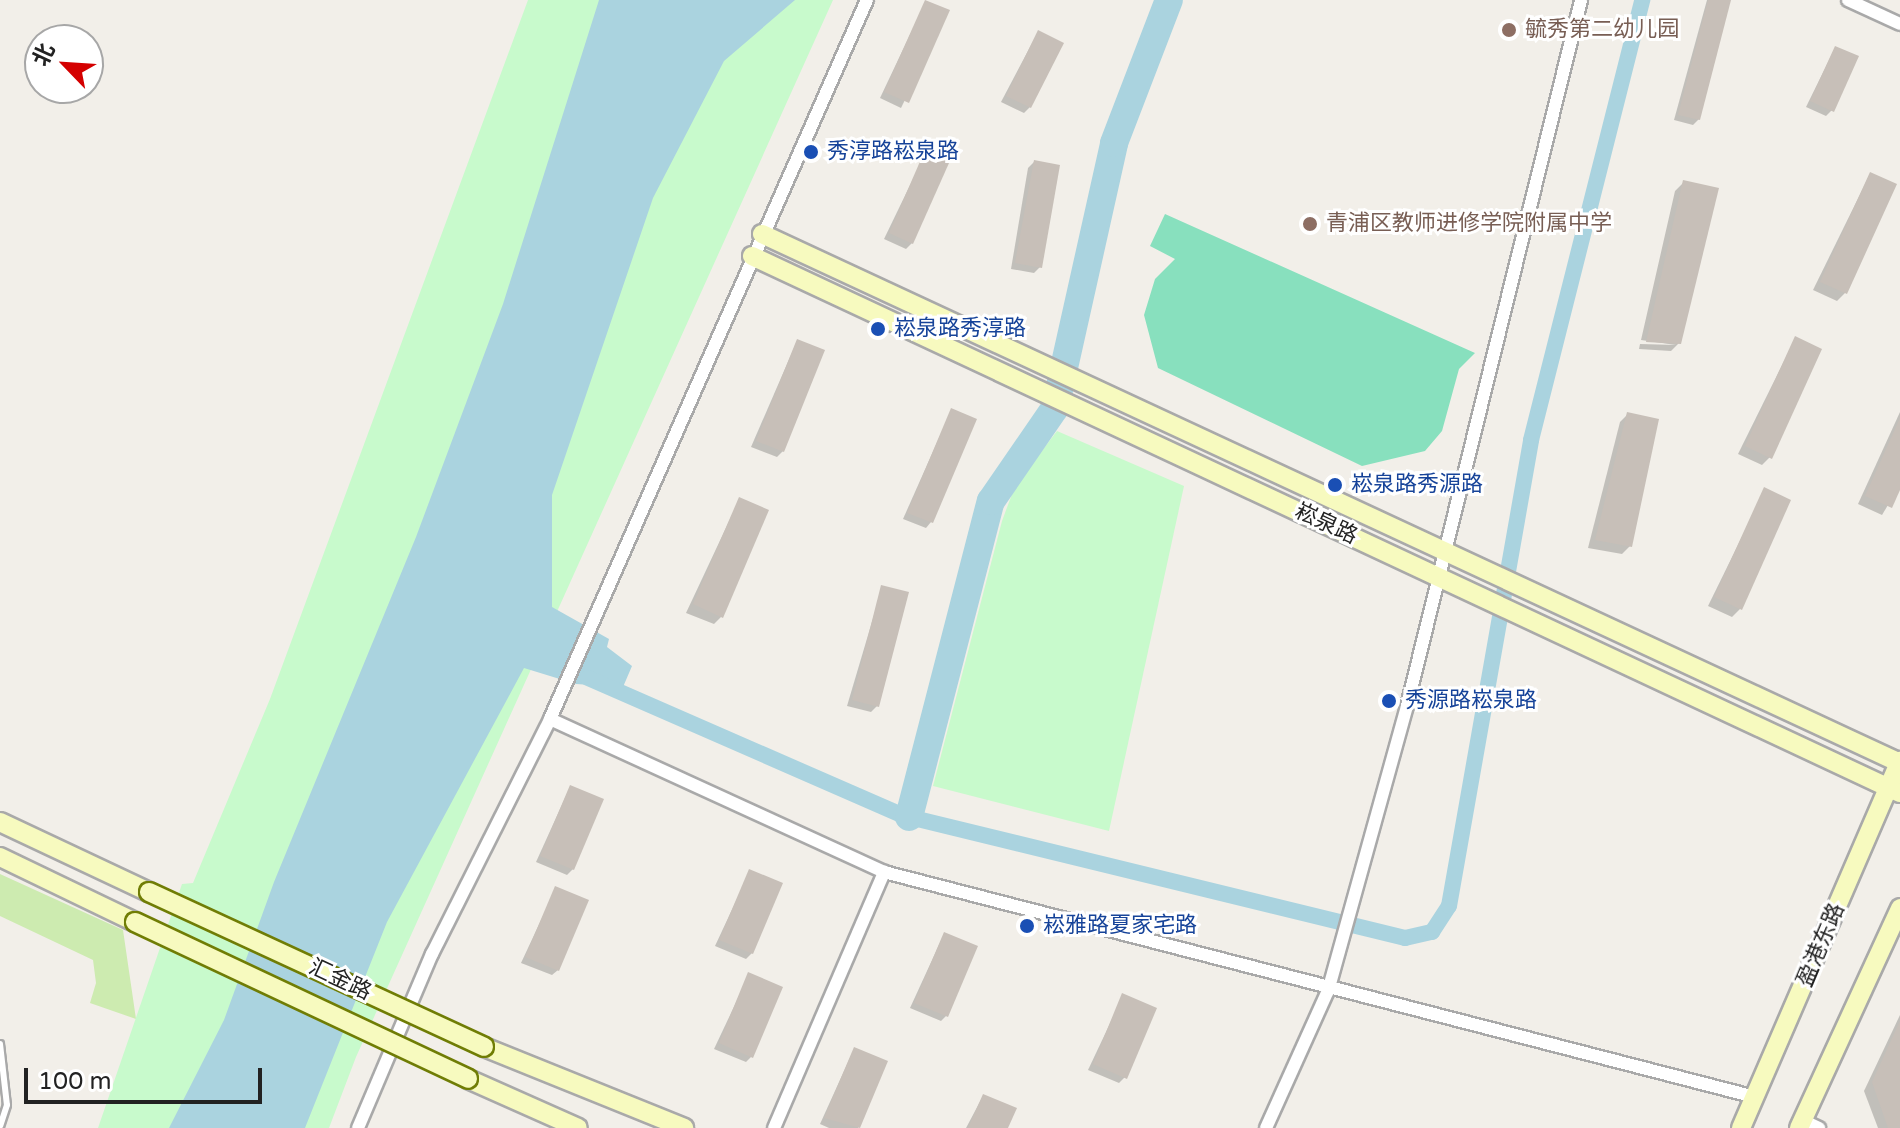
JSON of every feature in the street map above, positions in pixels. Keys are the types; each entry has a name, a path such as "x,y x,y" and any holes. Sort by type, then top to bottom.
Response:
{"street":[{"path":"358,1128 432,954 550,719 867,0"},
{"path":"1266,1128 1328,991 1441,578 1581,0"},
{"path":"1848,0 1900,24"},
{"name":"崧泉路","path":"762,234 1083,387 1900,762"},
{"name":"崧泉路","path":"752,256 1894,791"},
{"path":"550,719 884,872 1328,991 1755,1097"},
{"name":"盈港东路","path":"1741,1128 1894,791 1900,762"},
{"name":"汇金路","path":"0,822 484,1047 684,1128"},
{"name":"汇金路","path":"0,857 578,1128"},
{"path":"774,1128 884,872"},
{"path":"1807,1125 1900,908"}],"lane":[{"path":"0,1044 7,1105 0,1126"}],"green space":[{"path":"528,0 833,0 356,1057 329,1128 98,1128 182,884 193,883 270,699"},
{"path":"1165,214 1475,353 1459,369 1442,431 1425,451 1362,466 1158,368 1144,315 1155,279 1175,259 1150,246"},
{"path":"1057,431 1184,486 1109,831 933,786 1002,521 1015,486"},
{"path":"0,874 123,930 136,1019 90,1003 96,983 93,960 0,916"}],"water":[{"path":"599,0 795,0 724,61 653,198 552,495 552,607 609,639 607,647 632,666 623,687 576,684 524,668 387,922 305,1128 169,1128 224,1020 274,882 416,537 503,304"}],"building":[{"path":"925,0 950,10 909,103 884,92"},
{"path":"1708,0 1731,0 1700,120 1678,115"},
{"path":"1038,30 1064,43 1031,108 1006,96"},
{"path":"1835,46 1859,56 1834,112 1810,101"},
{"path":"928,143 953,154 913,244 889,233"},
{"path":"1034,160 1060,165 1042,268 1015,263"},
{"path":"1870,172 1897,184 1847,294 1820,282"},
{"path":"1683,180 1719,188 1681,344 1646,342"},
{"path":"1795,336 1822,349 1772,459 1745,446"},
{"path":"797,339 825,350 784,452 756,441"},
{"path":"951,408 977,419 933,523 907,513"},
{"path":"1627,412 1659,419 1632,547 1595,540"},
{"path":"1900,418 1900,490 1892,508 1865,496"},
{"path":"1764,487 1791,500 1742,610 1714,597"},
{"path":"739,497 769,510 723,618 693,604"},
{"path":"881,585 909,592 879,707 852,700"},
{"path":"570,785 604,799 574,870 540,856"},
{"path":"749,869 783,883 753,954 719,940"},
{"path":"555,886 589,900 559,971 525,957"},
{"path":"944,932 978,946 948,1017 914,1003"},
{"path":"748,972 783,987 753,1058 719,1043"},
{"path":"1122,993 1157,1008 1127,1079 1093,1064"},
{"path":"1900,1021 1900,1128 1888,1128 1872,1082"},
{"path":"854,1047 888,1061 860,1128 824,1118"},
{"path":"983,1094 1017,1108 1008,1128 968,1128"}],"waterway":[{"path":"909,817 991,501 1055,408 1114,143 1169,0"},
{"path":"588,678 901,815 1405,938 1432,932 1449,906 1531,440 1642,0"}],"place":[{"name":"毓秀第二幼儿园","path":"1509,30"},
{"name":"秀淳路崧泉路","path":"811,152"},
{"name":"青浦区教师进修学院附属中学","path":"1310,224"},
{"name":"崧泉路秀淳路","path":"878,329"},
{"name":"崧泉路秀源路","path":"1335,485"},
{"name":"秀源路崧泉路","path":"1389,701"},
{"name":"崧雅路夏家宅路","path":"1027,926"}]}
